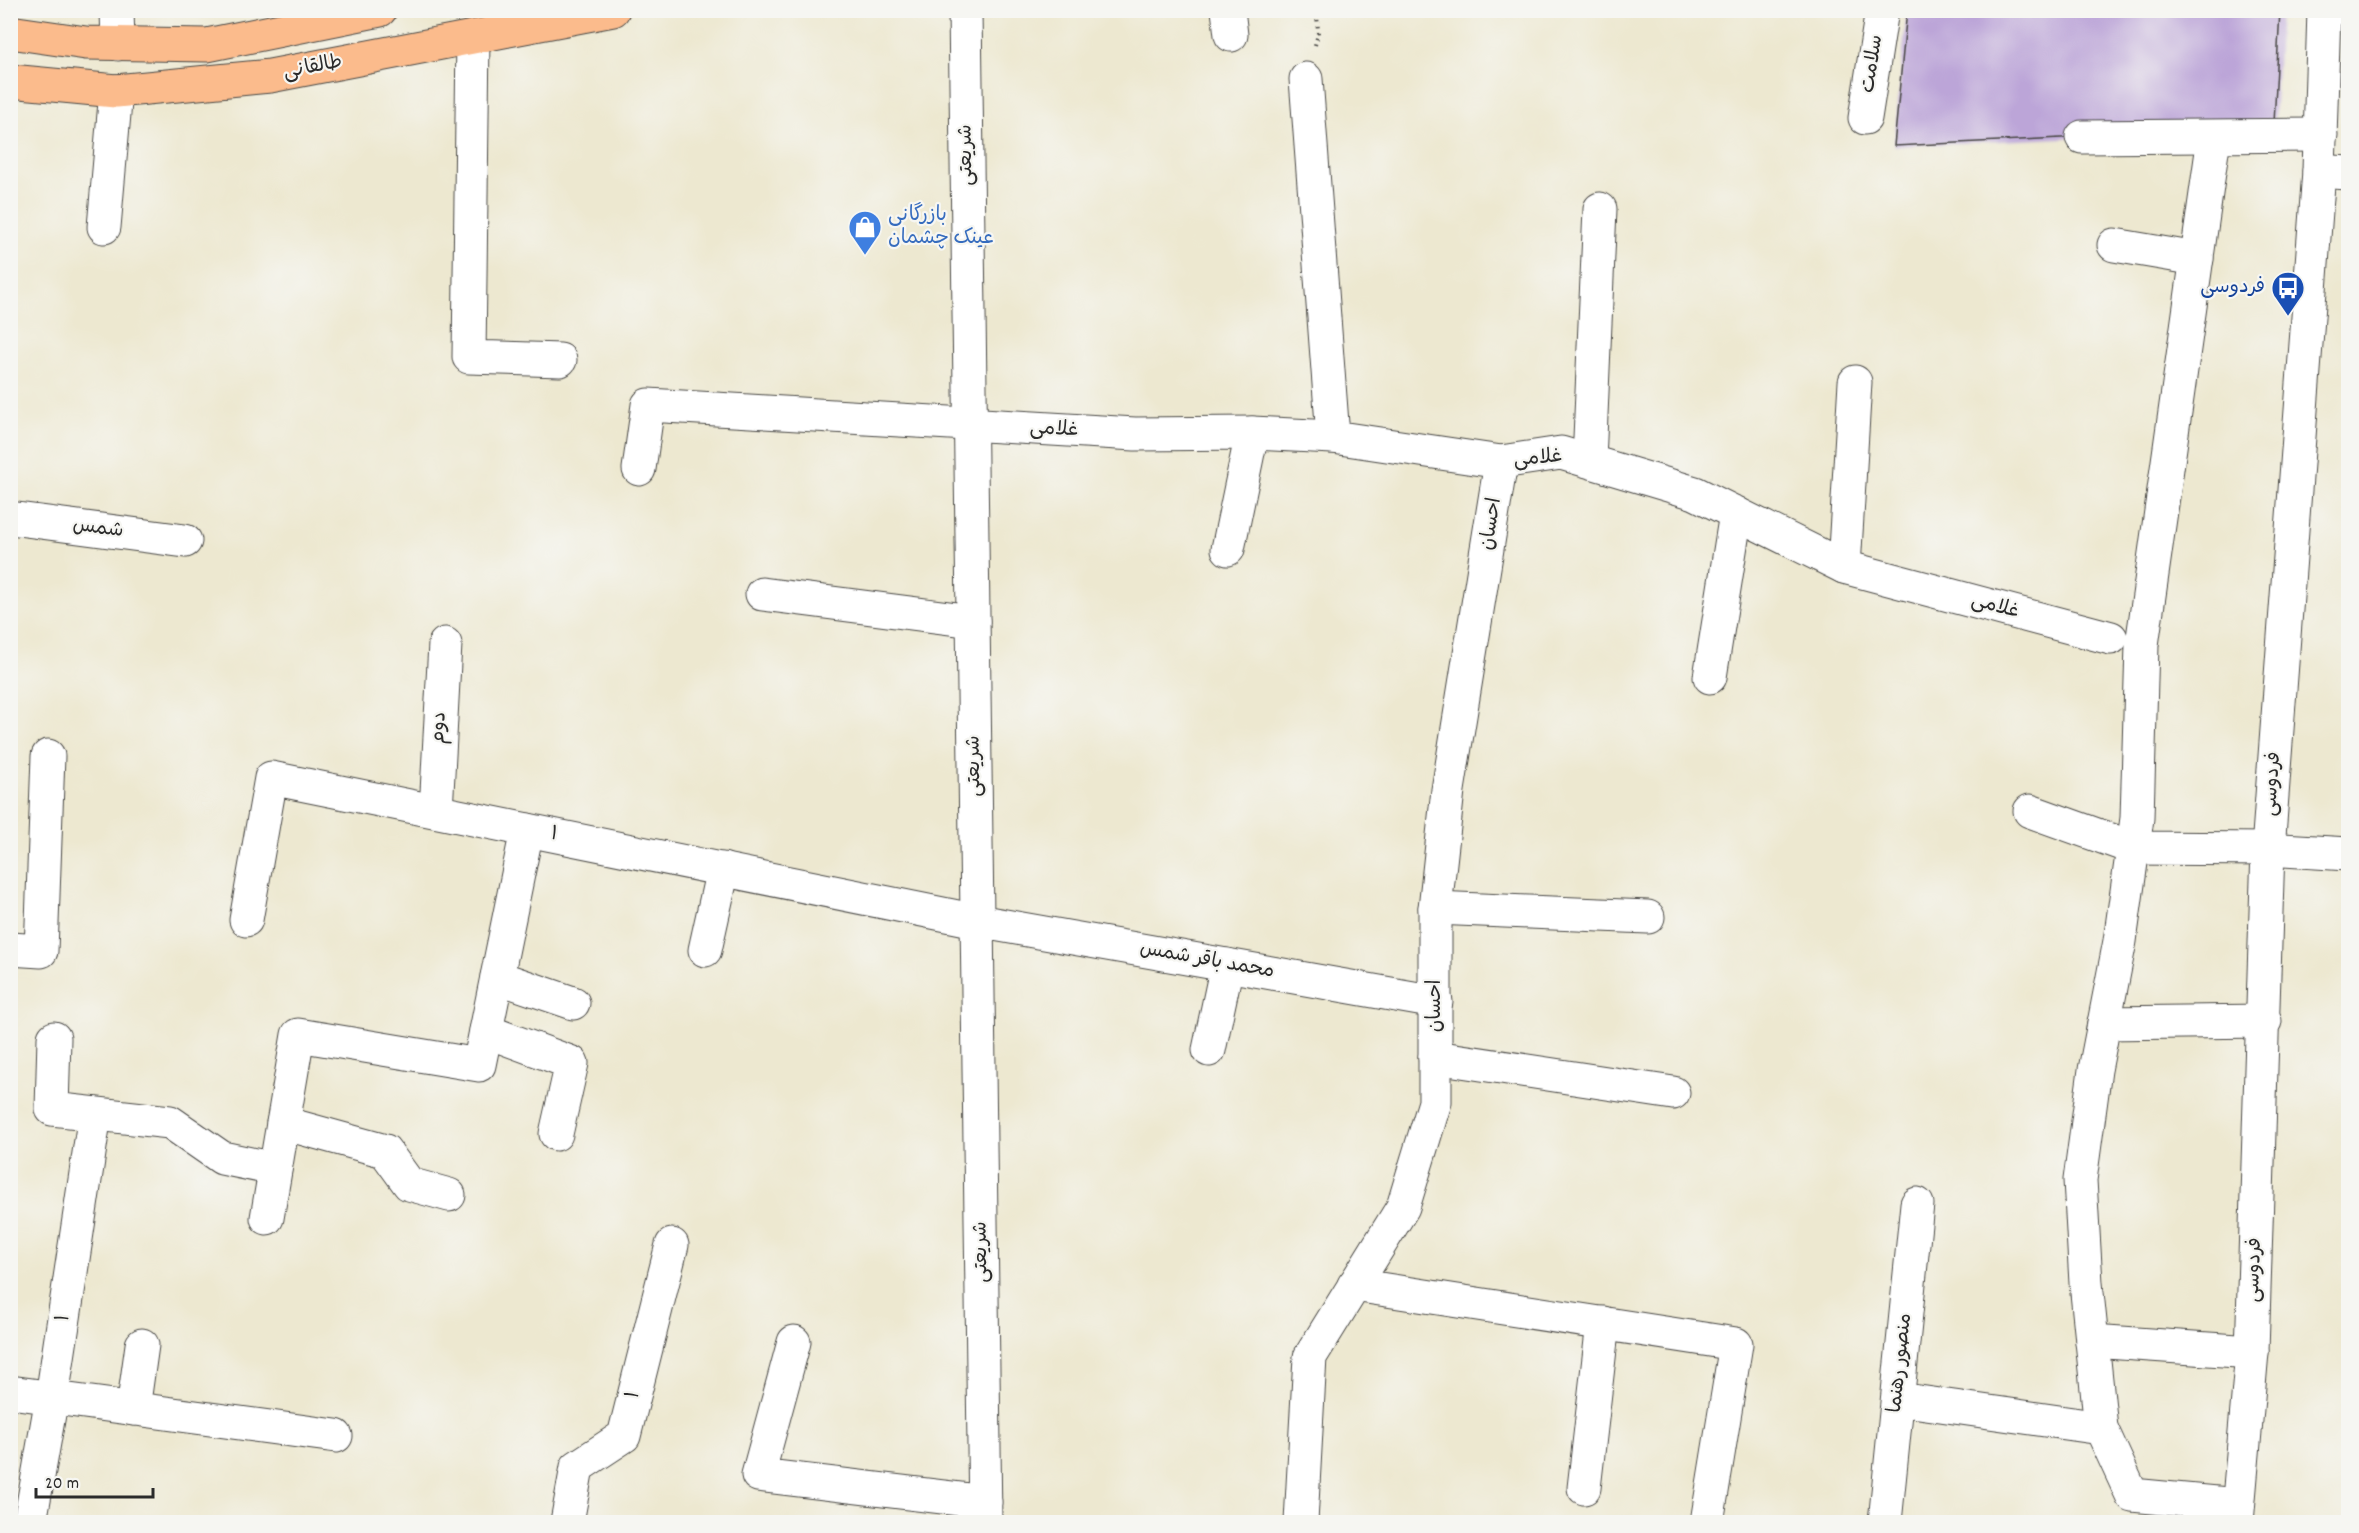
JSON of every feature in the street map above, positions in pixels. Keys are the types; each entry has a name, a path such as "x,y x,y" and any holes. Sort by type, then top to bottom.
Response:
{"main road":[{"path":"10,32 86,43 207,45 380,10"},
{"name":"طالقانی","path":"10,81 116,92 270,76 613,10"}],"street":[{"path":"117,10 118,44"},
{"name":"شریعتی","path":"965,10 985,1512"},
{"name":"سلامت","path":"1865,118 1882,10"},
{"name":"فردوسی","path":"2237,1514 2252,1352 2265,1021 2268,849 2334,172 2321,135 2324,10"},
{"path":"473,37 469,357 560,360"},
{"path":"1306,79 1333,437"},
{"path":"104,227 116,92"},
{"path":"2082,137 2321,135"},
{"path":"2214,137 2142,645 2137,818 2120,941 2095,1070 2080,1180 2086,1283 2101,1428 2132,1495 2237,1514"},
{"path":"1589,461 1600,209"},
{"path":"2114,244 2197,259"},
{"path":"1844,567 1856,382"},
{"name":"غلامی","path":"639,469 648,405 1135,434 1252,433 1333,437 1501,462 1561,453 1695,493 1844,567 2111,638"},
{"path":"1228,549 1252,433"},
{"name":"احسان","path":"1302,1522 1310,1357 1403,1207 1434,1102 1435,908 1448,790 1474,644 1501,462"},
{"path":"1710,677 1736,513"},
{"name":"شمس","path":"10,518 185,541"},
{"path":"762,594 973,621"},
{"name":"دوم","path":"436,811 445,644"},
{"path":"10,949 41,951 48,756"},
{"name":"۱","path":"246,920 271,778 977,921"},
{"path":"2030,811 2133,848 2268,849 2349,854"},
{"path":"267,1218 298,1035 479,1065 527,830"},
{"path":"705,950 723,869"},
{"path":"1435,908 1648,917"},
{"name":"محمد باقر شمس","path":"977,921 1436,1002"},
{"path":"1209,1050 1227,965"},
{"path":"497,977 573,1003"},
{"path":"2104,1023 2265,1021"},
{"path":"486,1031 572,1063 556,1134"},
{"path":"54,1038 52,1108 170,1122 222,1158 275,1169"},
{"path":"1435,1057 1673,1093"},
{"name":"۱","path":"30,1522 52,1397 95,1114"},
{"path":"283,1123 385,1151 409,1184 449,1195"},
{"name":"منصور رهنما","path":"1886,1522 1917,1204"},
{"name":"۱","path":"567,1522 577,1467 624,1436 672,1245"},
{"path":"1354,1285 1736,1344 1707,1522"},
{"path":"1584,1488 1603,1323"},
{"path":"2092,1341 2252,1352"},
{"path":"794,1342 758,1475 985,1512"},
{"path":"133,1409 141,1345"},
{"path":"10,1392 336,1436"},
{"path":"1898,1399 2101,1428"}],"building":[{"path":"1907,10 2280,10 2274,123 2082,137 1894,146"}],"place":[{"name":"بازرگانی عینک چشمان","path":"865,256"},
{"name":"فردوسی","path":"2288,317"}]}
